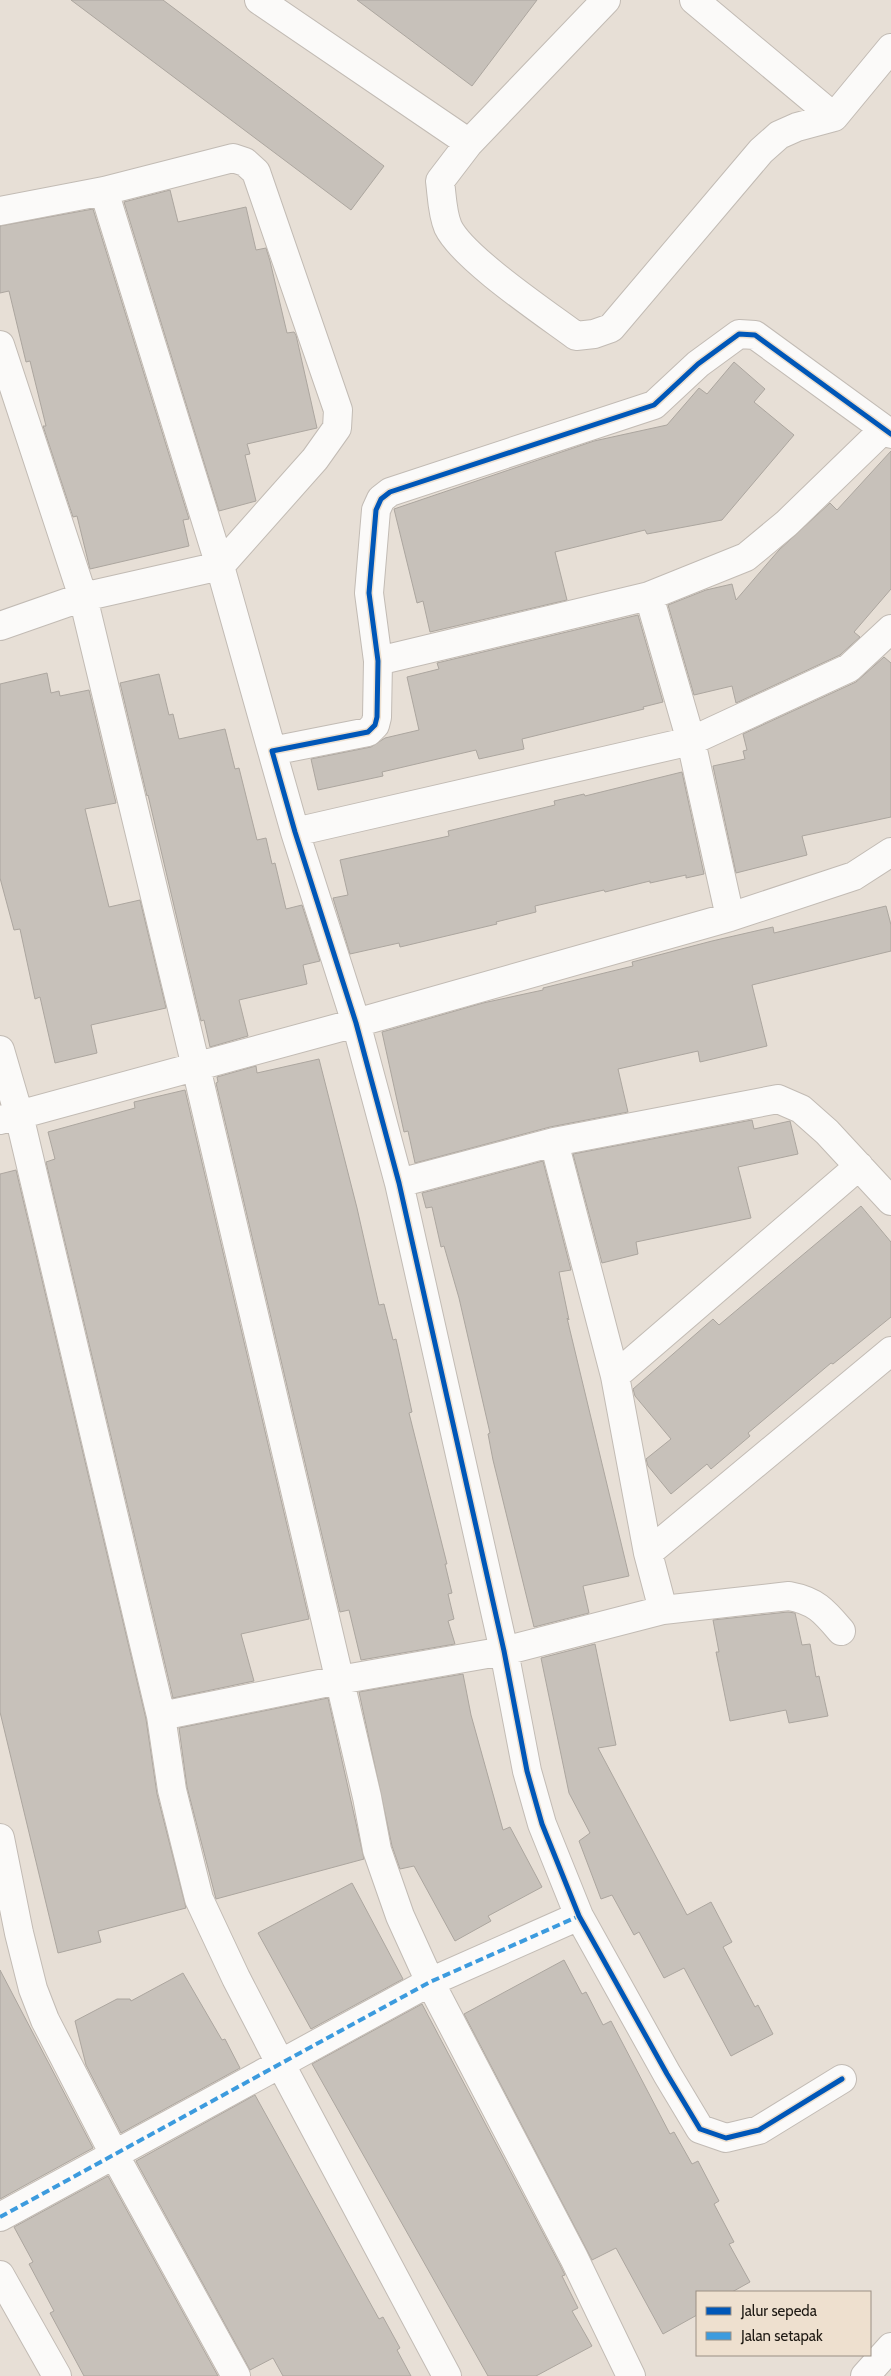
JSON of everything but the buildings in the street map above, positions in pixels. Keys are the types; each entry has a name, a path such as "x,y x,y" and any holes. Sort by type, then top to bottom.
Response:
{"street":[{"path":"259,0 469,143"},
{"path":"606,0 469,143 440,181 448,228 471,254 576,336 594,334 611,328 767,146 779,135 797,127 834,117 891,48"},
{"path":"694,0 834,117"},
{"path":"0,211 104,191 233,158 245,162 256,172 338,410 337,428 315,459 220,566 83,598 0,626"},
{"path":"104,191 220,566 295,832 356,1023 399,1183 504,1651 527,1771 542,1824 579,1916 667,2074 700,2129 726,2138 759,2130 842,2079"},
{"path":"272,751 368,732 375,725 377,717 378,660 369,593 372,538 376,510 381,499 390,492 654,405 698,364 740,334 746,333 755,335 887,432 787,523 746,557 649,596 378,660"},
{"path":"0,345 83,598 196,1067 338,1680 367,1797 377,1850 400,1916 430,1982 574,2258 631,2376"},
{"path":"649,596 691,741 730,917"},
{"path":"295,832 691,741 849,668 891,629"},
{"path":"10,1117 356,1023 730,917 854,876 891,852"},
{"path":"0,1050 10,1117 161,1716 172,1790 199,1900 236,1978 280,2063 447,2376"},
{"path":"399,1183 554,1142 778,1099 801,1109 859,1166 891,1201"},
{"path":"554,1142 615,1376 648,1553 664,1610"},
{"path":"615,1376 859,1166"},
{"path":"648,1553 891,1351"},
{"path":"161,1716 338,1680 504,1651 664,1610 790,1596 808,1600 827,1615 841,1630"},
{"path":"0,1838 19,1933 33,1989 45,2020 114,2154 236,2376"},
{"path":"0,2217 430,1982 579,1916"},
{"path":"0,2276 10,2308 57,2376"},
{"path":"865,2376 891,2347"}],"marked path":[{"path":"0,2217 430,1982 579,1916"}],"cycle path":[{"path":"842,2079 759,2130 726,2138 700,2129 667,2074 579,1916 542,1824 527,1771 504,1651 399,1183 356,1023 295,832 272,751 368,732 375,725 377,717 378,661 369,593 376,510 381,499 390,492 654,405 698,364 739,334 755,335 891,434"}]}
